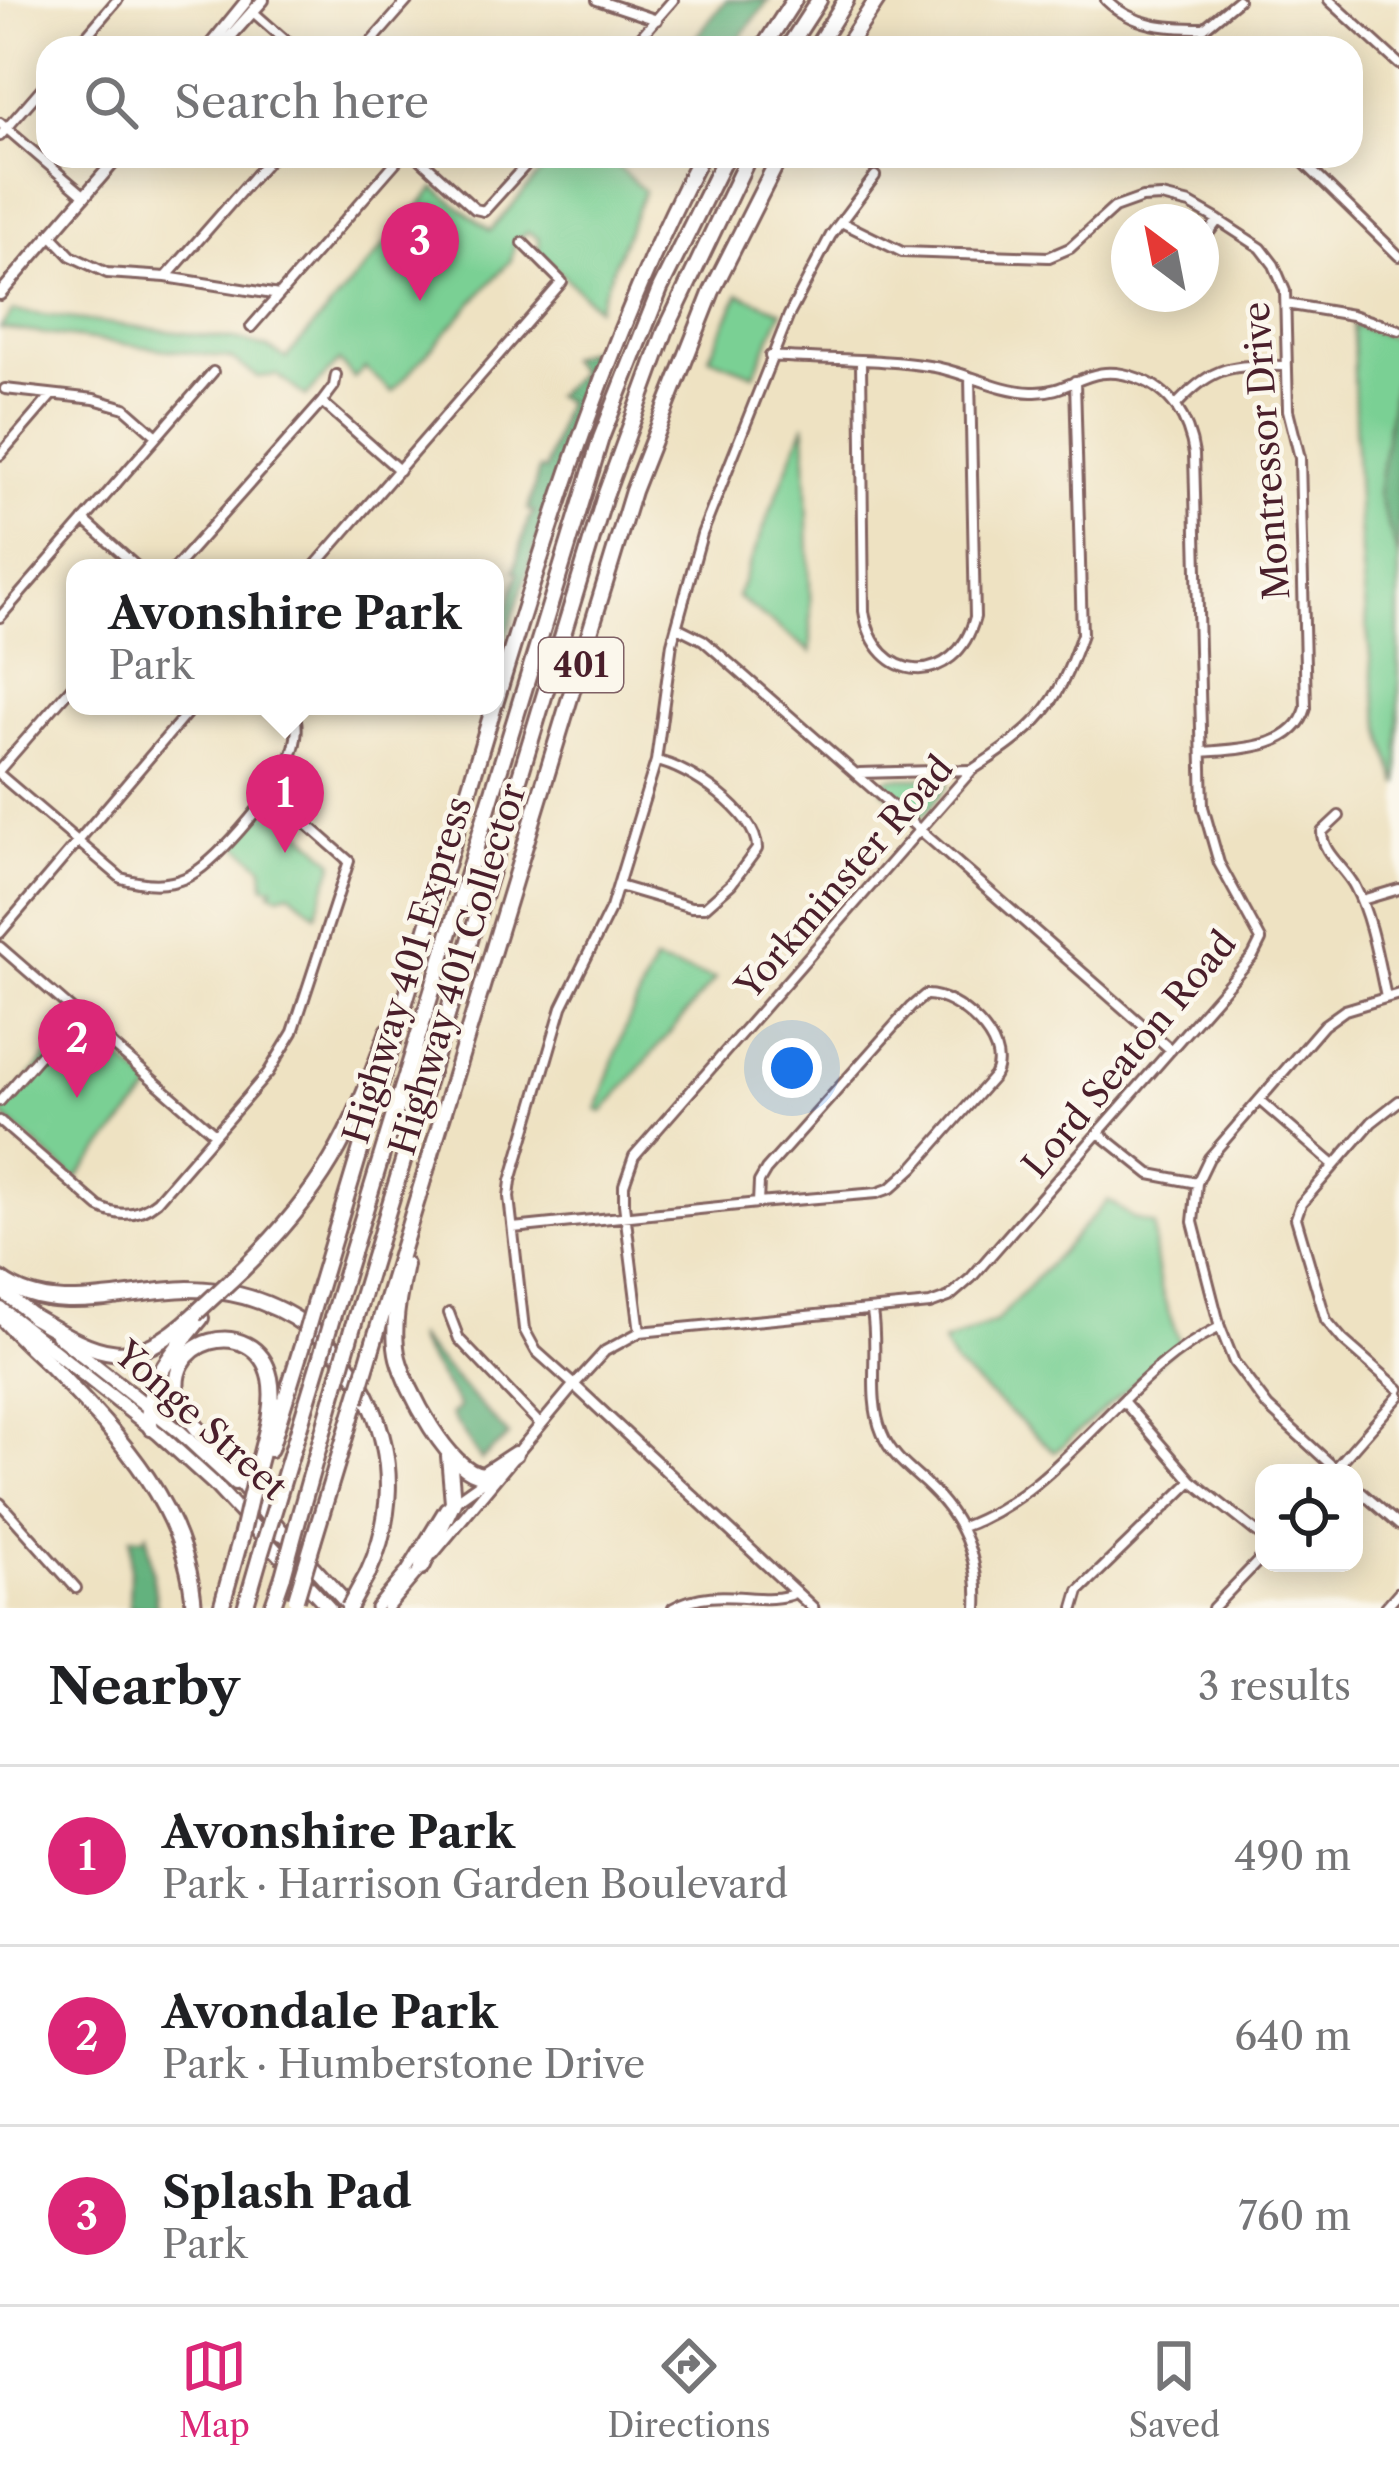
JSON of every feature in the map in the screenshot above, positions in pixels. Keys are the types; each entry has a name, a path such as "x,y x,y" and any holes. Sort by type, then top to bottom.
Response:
{"highway":[{"path":"796,36 819,0"},
{"path":"824,36 846,0"},
{"path":"853,36 877,0"},
{"path":"771,36 792,3"},
{"name":"Highway 401 Collector","path":"504,677 601,376 653,252 695,168"},
{"name":"Highway 401 Express","path":"244,1608 601,438 655,302 719,168"},
{"name":"Highway 401 Express","path":"272,1608 604,499 665,332 743,168"},
{"name":"Highway 401 Collector","path":"294,1604 639,474 712,291 775,168"},
{"name":"Highway 401 Collector","path":"221,1608 492,715"},
{"path":"152,1428 147,1406 198,1316 311,1196 351,1127 404,986 456,814 474,776"},
{"path":"422,1190 402,1280 396,1324 398,1356 411,1390 464,1470 478,1475 515,1454"},
{"path":"0,1279 23,1293 52,1300 182,1289 232,1293 280,1310 316,1333 363,1387 383,1439 387,1509 381,1540 350,1608"},
{"path":"0,1311 150,1478 183,1546 194,1608"},
{"path":"32,1316 92,1350 125,1354 156,1345 198,1316"},
{"path":"258,1476 270,1410 267,1370 258,1355 240,1342 206,1342 189,1354 177,1373 181,1408 282,1533"},
{"path":"422,1567 453,1502 448,1451"}],"main road":[{"path":"218,36 245,4 263,0"},
{"path":"227,36 245,4"},
{"path":"0,294 109,168"},
{"name":"Yonge Street","path":"0,1290 211,1459 350,1608"},
{"name":"Yonge Street","path":"0,1311 152,1428 213,1483 329,1608"}],"street":[{"path":"86,36 117,0"},
{"path":"377,36 409,0"},
{"path":"597,0 657,20"},
{"path":"642,36 673,0"},
{"path":"1106,0 1127,17 1154,26 1204,28 1238,0"},
{"path":"1329,0 1399,64"},
{"path":"245,4 281,36"},
{"path":"36,94 2,130 36,157"},
{"path":"50,168 85,196"},
{"path":"166,277 261,168"},
{"path":"251,327 391,168"},
{"path":"430,168 484,211 523,168"},
{"path":"1309,168 1399,256"},
{"path":"813,1608 536,1351 524,1329 511,1181 556,1025 619,886 656,760 677,627 702,534 770,356 841,222 875,176"},
{"name":"Montressor Drive","path":"1125,204 1162,197 1190,204"},
{"name":"Montressor Drive","path":"841,222 902,252 1028,258 1060,254 1111,211"},
{"name":"Montressor Drive","path":"1202,752 1252,750 1291,731 1304,718 1306,708 1300,458 1288,410 1286,304 1268,255 1219,221"},
{"path":"51,235 71,256 107,273 280,295"},
{"path":"321,559 562,282 524,243"},
{"path":"1286,304 1398,328"},
{"path":"770,356 928,366 1039,393 1091,373 1113,372 1135,377 1177,404 1211,372 1286,365"},
{"path":"861,363 866,626 885,658 906,668 926,669 954,657 975,617 970,377"},
{"path":"0,617 213,372"},
{"path":"183,559 322,402 336,375"},
{"name":"Yorkminster Road","path":"640,1332 624,1185 634,1156 972,770 1040,720 1059,694 1082,634 1075,380"},
{"path":"4,389 94,399 125,408 157,436"},
{"path":"0,455 50,397"},
{"path":"322,402 399,470"},
{"name":"Lord Seaton Road","path":"387,1608 605,1351 640,1332 872,1312 930,1304 959,1289 1252,956 1261,940 1216,856 1202,807 1195,454 1177,404"},
{"path":"84,520 128,559"},
{"path":"677,627 703,640 1171,1050"},
{"path":"66,694 0,772 121,878 145,884 179,880 204,867 286,768 296,736 293,715"},
{"path":"0,933 185,715"},
{"path":"619,886 705,907 731,884 758,849 756,834 746,819 693,774 656,760"},
{"path":"856,772 876,776 972,770"},
{"path":"0,1121 97,1206 123,1215 138,1213 154,1204 268,1073 293,1032 349,861 269,791"},
{"path":"1339,816 1322,832 1323,846 1362,900 1386,997"},
{"path":"1362,900 1399,890"},
{"path":"0,947 215,1134"},
{"path":"1330,1464 1252,1389 1234,1362 1194,1233 1197,1183 1210,1158 1334,1016 1399,994"},
{"path":"513,1228 877,1193 899,1182 994,1076 1000,1055 993,1040 950,1000 925,995 910,1006 766,1170 759,1182 758,1203"},
{"path":"0,1100 76,1014"},
{"path":"1258,1100 1334,1165"},
{"path":"1343,1464 1399,1393 1331,1328 1296,1210 1372,1123 1399,1101"},
{"path":"1099,1133 1150,1174 1197,1183"},
{"path":"872,1312 880,1430 892,1451 943,1500 962,1527 975,1576 977,1608"},
{"path":"449,1313 459,1339 540,1424"},
{"path":"962,1527 1009,1506 1124,1402 1220,1327"},
{"path":"1124,1402 1192,1480 1255,1531"},
{"name":"Lord Seaton Road","path":"376,1608 406,1572 434,1522 515,1454"},
{"path":"1074,1608 1085,1585 1192,1480"},
{"path":"1363,1494 1399,1525"},
{"path":"0,1503 76,1588"},
{"path":"1213,1608 1255,1564"},
{"path":"1385,1608 1399,1592"},
{"path":"673,1608 713,1596 778,1604 795,1593"}],"green space":[{"path":"726,0 769,0 741,36 697,36"},
{"path":"545,168 619,168 644,191 597,308 539,252 539,238 528,232 515,241 511,260 392,392 365,368 354,378 339,361 306,397 277,375 258,377 230,358 0,328 13,311 239,340 286,358 435,188 490,231"},
{"path":"739,294 782,311 754,374 709,357"},
{"path":"1353,325 1399,340 1399,785 1379,718 1369,649"},
{"path":"602,346 504,643 504,620 518,573 514,571 534,512 528,510 565,401 554,396 579,373 567,358"},
{"path":"1399,352 1399,559 1378,494"},
{"path":"805,423 811,625 811,652 737,597"},
{"path":"891,778 943,778 948,785 924,815 914,818 882,789"},
{"path":"271,804 334,862 316,914 290,892 270,892 273,887 264,886 263,867 237,844"},
{"path":"654,962 715,979 603,1112 597,1110 622,1036"},
{"path":"75,1024 154,1088 76,1179 1,1110"},
{"path":"1108,1200 1133,1218 1154,1225 1160,1285 1180,1343 1055,1452 955,1365 943,1343 996,1322"},
{"path":"417,1338 509,1436 481,1460 451,1415 459,1407"},
{"path":"147,1534 157,1608 129,1608 131,1537"}],"place":[{"name":"Splash Pad","path":"420,301"},
{"name":"Avonshire Park","path":"285,853"},
{"name":"Avondale Park","path":"77,1098"}]}
